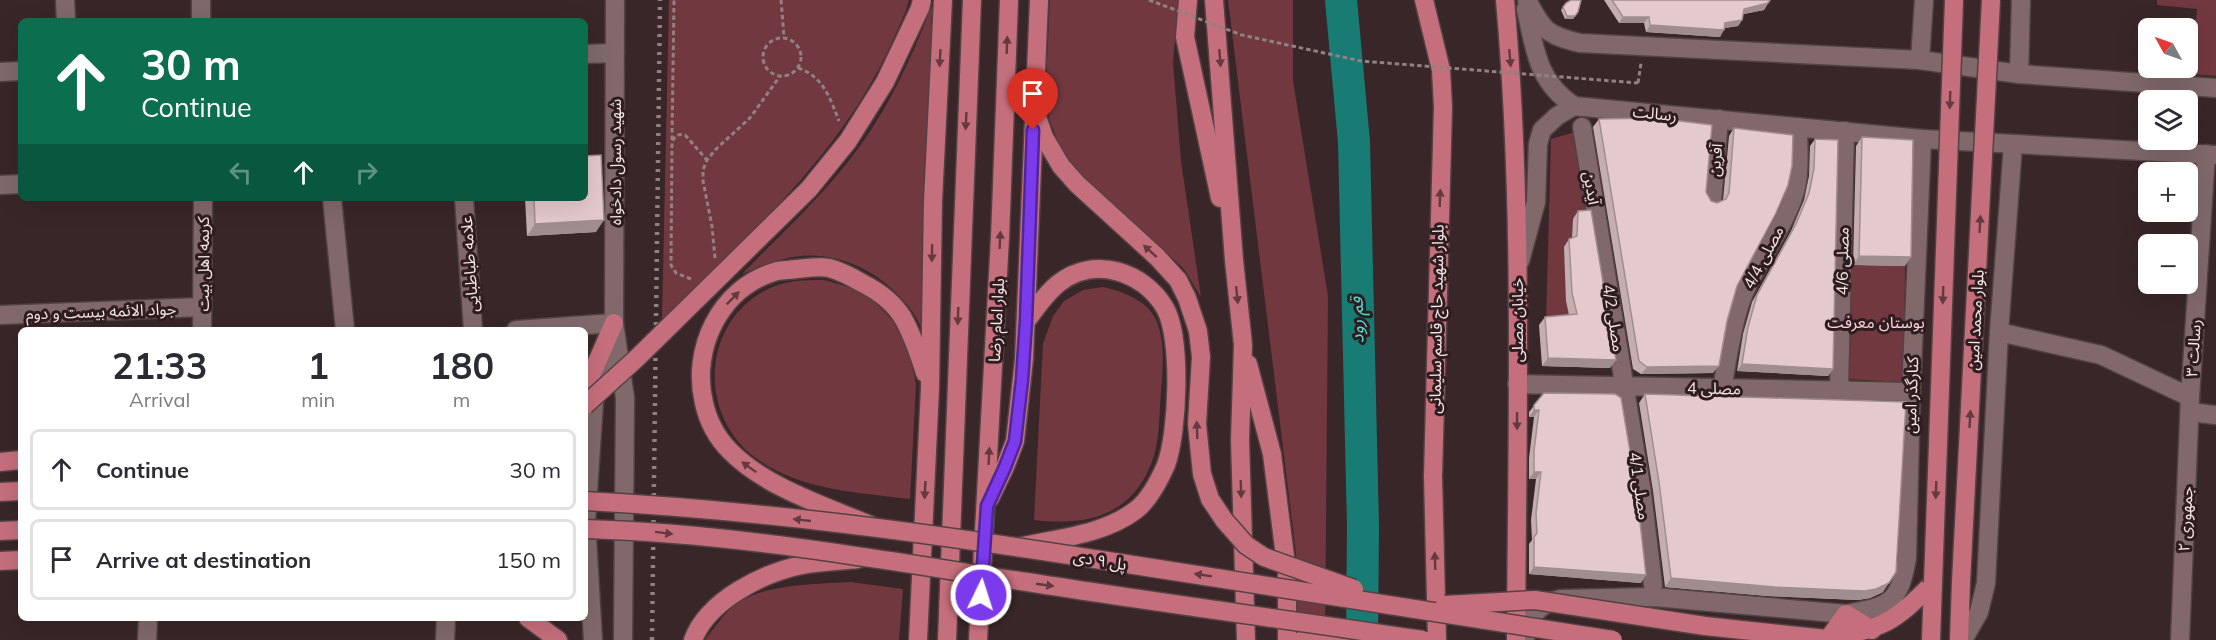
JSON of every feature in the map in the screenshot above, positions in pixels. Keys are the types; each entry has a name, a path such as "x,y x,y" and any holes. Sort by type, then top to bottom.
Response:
{"main road":[{"path":"588,403 604,390 809,189 848,141 885,81 922,0"},
{"path":"918,640 930,388 933,201 943,0"},
{"path":"947,640 972,0"},
{"name":"بلوار امام رضا","path":"978,640 987,506 1009,0"},
{"path":"987,506 1015,441 1026,321 1039,0"},
{"path":"1188,0 1185,37 1234,260"},
{"path":"1214,0 1234,260 1243,345 1240,440 1246,640"},
{"name":"بلوار شهید حاج قاسم سلیمانی","path":"1424,0 1441,70 1443,107 1433,476 1437,640"},
{"name":"خیابان مصلی","path":"1506,0 1512,77 1516,274 1516,640"},
{"name":"بلوار محمد امین","path":"1930,640 1954,0"},
{"name":"بلوار محمد امین","path":"1961,640 1961,582 1991,0"},
{"path":"1034,106 1044,137 1061,166 1077,184 1157,257 1178,280 1187,298 1198,331 1201,357 1197,424 1202,474 1210,499 1224,520 1246,545 1264,557 1403,605 1535,600 1705,626 1832,639 1872,630 1888,623 1904,612 1933,583"},
{"path":"878,528 789,491 750,468 729,451 715,432 699,385 701,362 707,337 718,316 732,298 750,283 775,272 827,268 852,277 875,290 892,304 902,317 916,346 930,388"},
{"path":"1018,547 1115,524 1138,509 1153,491 1166,464 1172,440 1176,356 1174,334 1165,309 1149,287 1132,276 1112,269 1094,269 1061,281 1044,297 1026,321"},
{"path":"588,382 614,323"},
{"path":"1243,345 1272,454 1287,572 1287,640"},
{"path":"0,462 18,460"},
{"path":"0,492 18,491"},
{"name":"پل ۹ دی","path":"588,501 643,504 878,528 1403,605 1613,640"},
{"name":"پل ۹ دی","path":"588,529 642,531 876,558 1425,640"},
{"path":"0,531 18,530"},
{"path":"693,640 718,604 748,585 801,566 876,558"},
{"path":"0,561 18,560"},
{"path":"1425,640 1436,597"},
{"path":"1832,639 1846,614 1872,630"},
{"path":"532,621 558,640"},
{"path":"550,621 571,640"},
{"path":"1302,640 1359,630"}],"street":[{"path":"65,0 66,18"},
{"path":"201,0 201,18"},
{"name":"شهید رسول دادخواه","path":"615,0 614,323 625,398 623,640"},
{"path":"1526,0 1537,62 1550,85 1560,96 1577,106"},
{"path":"1526,0 1541,26 1558,38 1580,43 1920,60 2019,74 2216,88"},
{"path":"1920,60 1924,0"},
{"path":"2019,74 2021,0"},
{"path":"588,54 615,53"},
{"path":"0,72 18,71"},
{"path":"1516,274 1536,202 1538,144 1542,130 1557,116 1577,106"},
{"name":"رسالت","path":"1577,106 1922,139 2013,145"},
{"name":"آفرین","path":"1712,200 1719,119"},
{"name":"آیدین","path":"1582,127 1603,250"},
{"name":"مصلی 4/4","path":"1722,388 1736,314 1742,297 1756,266 1791,203 1797,182 1798,127"},
{"name":"مصلی 4/6","path":"1839,391 1845,131"},
{"name":"کنارگذر امین","path":"1525,640 1526,629 1535,612 1550,601 1560,599 1654,597 1846,614 1883,606 1891,600 1902,581 1906,558 1922,139"},
{"path":"1961,640 1979,612 1986,583 1999,332 2013,145 2211,154"},
{"path":"595,156 615,154"},
{"name":"رسالت ۳","path":"2190,405 2211,154"},
{"path":"0,185 18,184"},
{"name":"کریمه اهل بیت","path":"202,327 203,201"},
{"path":"332,201 345,327"},
{"name":"علامه طباطبایی","path":"465,201 473,327"},
{"name":"مصلی 4/2","path":"1603,250 1624,386"},
{"name":"جواد الائمه بیست و دوم","path":"0,315 202,307"},
{"path":"558,327 614,323"},
{"name":"شهید رسول دادخواه","path":"588,491 594,402 614,323"},
{"path":"1999,332 2101,355 2190,405 2216,415"},
{"name":"مصلی 4","path":"1517,384 1911,392"},
{"name":"مصلی 4/1","path":"1624,386 1642,493 1653,585"},
{"name":"جمهوری ۲","path":"2180,640 2190,405"},
{"name":"شهید رسول دادخواه","path":"588,555 593,640"},
{"path":"147,640 148,621"},
{"path":"445,640 446,621"}],"path":[{"path":"674,0 671,265 676,273 685,278 700,280"},
{"path":"781,0 784,37"},
{"path":"1149,0 1242,35 1361,61 1638,83"},
{"path":"784,37 791,39 800,49 801,62 798,68 793,73 780,76 768,70 764,65 763,51 771,40 784,37"},
{"path":"798,68 810,72 825,89 841,126 847,116"},
{"path":"715,266 712,226 703,170 716,148 750,118 780,76"},
{"path":"672,142 675,136 685,135 707,160"}],"green space":[{"path":"669,0 909,0 892,42 871,83 847,121 820,157 759,225 662,320"},
{"path":"1050,0 1178,0 1173,63 1181,161 1201,297 1184,269 1152,239 1104,201 1064,156 1049,119 1046,81"},
{"path":"1228,0 1293,0 1293,81 1328,296 1325,640 1295,640 1296,553"},
{"path":"2157,0 2216,0 2216,76 2198,75 2197,9 2157,5"},
{"path":"932,5 925,335 914,313 899,295 874,275 847,262 832,258 800,256 778,260 742,274 819,196 857,150 894,90"},
{"path":"1575,132 1593,218 1571,245 1566,301 1571,322 1546,325 1551,139"},
{"name":"بوستان معرفت","path":"1849,265 1905,266 1904,382 1845,379"},
{"path":"824,280 849,287 872,299 893,321 909,352 916,384 910,499 850,492 811,484 773,469 756,458 737,440 724,419 717,395 715,371 719,347 729,325 745,305 766,290 787,282"},
{"path":"1103,287 1138,300 1150,310 1158,324 1163,363 1159,429 1154,456 1142,482 1118,507 1088,519 1034,520 1043,344 1053,316 1064,301 1083,290"},
{"path":"850,582 903,589 899,640 705,640 732,607 743,599 788,587"}],"building":[{"path":"1571,0 1581,0 1575,16 1567,16 1563,7"},
{"path":"1612,0 1770,0 1768,3 1744,9 1742,20 1725,23 1724,30 1650,25 1649,17 1623,17"},
{"path":"1656,118 1712,125 1706,192 1711,201 1717,203 1726,199 1729,193 1734,128 1793,135 1792,166 1788,185 1776,213 1737,286 1727,321 1719,366 1647,367 1639,361 1599,119"},
{"path":"1862,137 1913,140 1911,257 1859,256"},
{"path":"1815,139 1838,140 1833,369 1742,364 1748,327 1757,295 1796,224 1809,193 1814,169"},
{"path":"601,155 604,220 535,224 534,201 588,201 588,156"},
{"path":"1591,210 1616,360 1548,358 1545,317 1577,314 1572,293 1569,239 1577,236 1578,211"},
{"path":"1544,393 1615,394 1621,398 1636,487 1646,575 1534,567 1534,537 1537,533 1536,513 1541,472 1534,472 1539,410 1534,410 1534,405"},
{"path":"1645,394 1906,402 1896,572 1889,583 1864,591 1775,587 1671,578"}],"waterway":[{"name":"قم رود","path":"1341,0 1354,142 1363,526 1362,640"}],"railway":[{"path":"652,640 660,0"}],"route":[{"path":"981,595 987,506 1015,441 1022,380 1033,130"}]}
